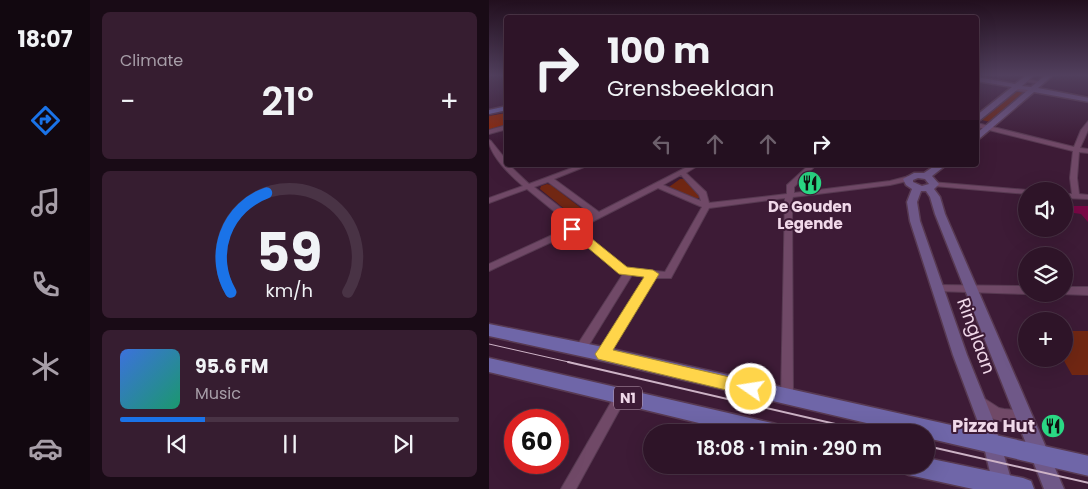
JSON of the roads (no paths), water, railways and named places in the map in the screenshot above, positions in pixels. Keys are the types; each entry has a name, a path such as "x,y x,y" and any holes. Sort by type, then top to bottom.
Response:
{"main road":[{"path":"489,112 504,109"},
{"path":"489,330 603,354 1042,457 1088,466"},
{"name":"N1","path":"489,365 738,424"},
{"path":"935,471 1010,487"}],"street":[{"path":"979,117 1003,98"},
{"path":"979,134 1022,98"},
{"path":"1074,98 1088,100"},
{"path":"979,120 989,126"},
{"path":"1077,197 1073,186 1073,169 1077,150 1088,122"},
{"path":"979,125 989,126 1077,150 1088,151"},
{"path":"489,132 504,129"},
{"path":"489,142 504,163"},
{"path":"507,167 623,271 668,276 706,206 703,194 682,172"},
{"path":"489,201 581,167"},
{"path":"489,268 575,227 692,167"},
{"path":"787,398 788,200 791,195 790,187 792,183 811,167"},
{"name":"Ringlaan","path":"920,167 920,182 912,202 912,211 960,355 992,444 1010,487"},
{"path":"920,182 939,167"},
{"path":"549,179 598,215"},
{"path":"658,184 706,206 890,183 920,182 1018,191"},
{"name":"Ringlaan","path":"920,182 935,197 940,214 1054,489"},
{"path":"1073,197 1088,197"},
{"path":"579,350 629,272"},
{"path":"603,354 653,274"},
{"name":"Ringlaan","path":"937,288 971,289"},
{"path":"971,289 1018,290"},
{"path":"1073,291 1088,291"},
{"path":"568,489 621,396"},
{"name":"Ringlaan","path":"977,398 993,412 1016,416 1022,411"}],"tram line":[{"path":"489,344 573,363"},
{"path":"568,362 835,424"},
{"path":"935,448 1089,483"}],"place":[{"name":"De Gouden Legende","path":"810,183"},
{"name":"Pizza Hut","path":"1053,426"}]}
